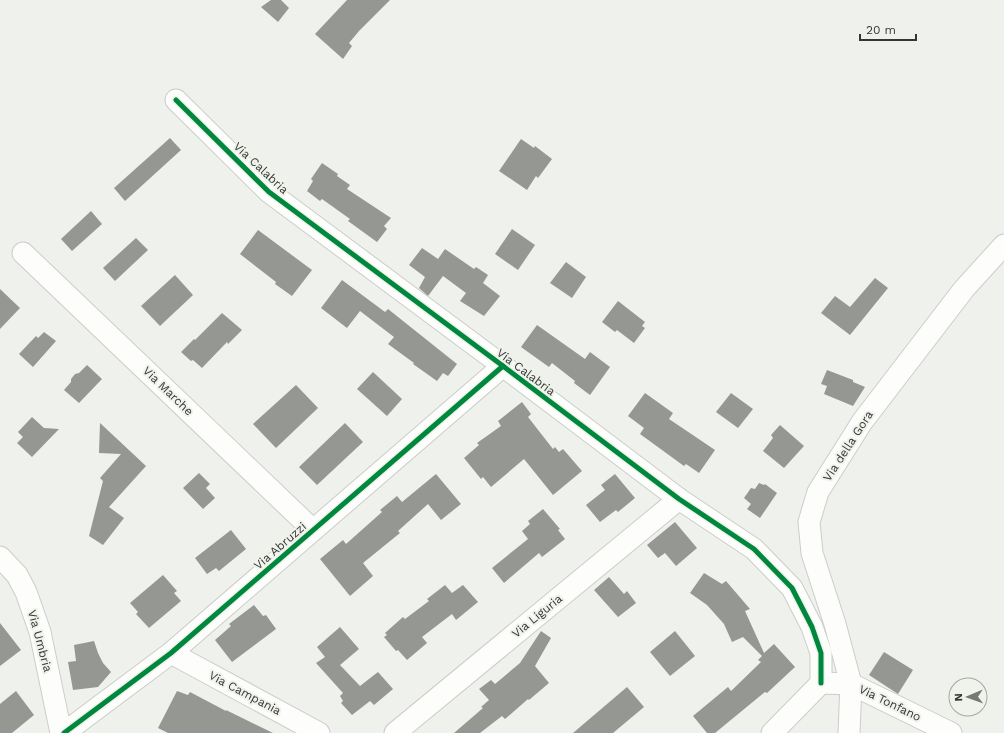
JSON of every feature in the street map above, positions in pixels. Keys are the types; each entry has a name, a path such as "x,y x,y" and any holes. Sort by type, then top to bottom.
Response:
{"street":[{"name":"Via Calabria","path":"176,100 269,192 503,366 679,500 754,549 792,588 812,627 821,653 821,683"},
{"name":"Via della Gora","path":"849,733 851,684 835,624 812,553 809,522 818,492 862,422 964,289 1004,245"},
{"name":"Via Marche","path":"23,253 313,530"},
{"name":"Via Abruzzi","path":"63,733 171,653 503,366"},
{"name":"Via Liguria","path":"395,733 679,500"},
{"name":"Via Umbria","path":"0,557 17,575 26,592 38,625 63,733"},
{"path":"792,588 819,575"},
{"name":"Via Campania","path":"171,653 319,733"},
{"path":"772,733 821,683 851,684"},
{"name":"Via Tonfano","path":"851,684 951,733"}],"building":[{"path":"271,0 281,0 289,8 278,22 261,7"},
{"path":"347,0 390,0 349,43 352,46 343,59 315,34"},
{"path":"170,138 181,150 125,201 114,188"},
{"path":"521,139 534,148 535,146 552,159 538,178 536,176 527,190 499,171"},
{"path":"322,163 338,174 337,176 350,185 347,189 391,218 384,226 387,229 377,242 348,221 350,219 322,199 320,201 307,191 313,181 311,179"},
{"path":"91,211 102,224 72,251 61,239"},
{"path":"512,229 535,245 518,270 495,254"},
{"path":"258,230 312,270 292,296 275,284 276,282 240,254"},
{"path":"136,238 148,250 115,281 103,268"},
{"path":"422,248 438,259 445,249 474,269 476,267 488,275 483,283 500,296 484,316 460,301 466,293 443,276 428,296 419,288 425,277 409,265"},
{"path":"566,262 586,277 572,298 550,283"},
{"path":"175,275 193,295 160,326 141,306"},
{"path":"875,278 888,288 850,335 821,313 835,296 850,307"},
{"path":"342,280 385,312 388,309 457,364 448,376 443,373 437,381 413,364 414,363 388,344 394,337 360,311 347,328 321,308"},
{"path":"0,289 20,308 0,329"},
{"path":"618,301 645,322 642,326 645,328 634,343 617,330 615,332 602,322"},
{"path":"222,313 242,330 228,344 227,342 202,368 181,352"},
{"path":"537,325 585,359 590,352 610,367 590,395 552,363 549,367 521,347"},
{"path":"44,332 56,341 33,367 19,354 36,336 38,338"},
{"path":"87,365 102,379 79,403 64,390 71,382 71,379 75,374 79,373"},
{"path":"827,370 853,380 853,382 865,387 853,406 824,394 827,386 821,384"},
{"path":"373,372 402,399 387,416 357,389"},
{"path":"296,385 318,408 276,448 253,424"},
{"path":"645,393 673,413 669,419 715,450 699,473 686,464 684,466 640,434 644,428 628,416"},
{"path":"731,393 753,409 738,428 716,412"},
{"path":"522,402 531,414 528,417 553,449 555,447 559,452 563,449 582,471 553,495 524,459 491,487 483,477 481,479 464,458 479,445 477,443 501,426 498,421"},
{"path":"32,417 44,428 59,429 32,457 17,443 23,437 18,432"},
{"path":"100,423 146,466 109,507 124,518 103,545 89,536 103,481 100,478 121,454 99,453"},
{"path":"345,423 363,442 317,485 299,467"},
{"path":"780,425 804,446 784,468 763,451 773,438 771,435"},
{"path":"199,473 210,484 206,488 215,498 203,509 183,488"},
{"path":"436,474 461,504 441,520 428,504 398,531 400,533 363,563 373,576 350,596 320,559 343,540 346,544 382,512 380,510 397,496 402,502"},
{"path":"615,474 635,498 618,512 616,510 600,522 586,505 605,490 601,485"},
{"path":"759,483 765,484 777,493 760,518 747,509 751,504 744,498 751,488 755,489"},
{"path":"543,509 560,529 558,530 565,539 542,557 539,553 504,583 492,568 528,539 522,531 530,524 528,521"},
{"path":"675,522 697,548 676,566 665,553 658,558 647,545"},
{"path":"231,530 246,549 219,571 216,568 207,574 195,558"},
{"path":"704,573 722,584 726,581 750,609 745,611 764,653 774,644 795,667 767,693 765,692 715,733 707,733 693,716 728,687 731,691 761,662 758,660 762,656 743,637 732,642 724,624 707,605 690,593"},
{"path":"163,575 177,591 174,593 181,601 149,628 136,614 138,612 130,603"},
{"path":"609,577 624,594 627,591 636,603 618,617 594,590"},
{"path":"445,585 452,593 463,585 478,602 456,620 452,614 422,637 427,643 407,660 398,650 396,651 384,637 387,635 385,633 403,617 405,619 429,601 427,599"},
{"path":"254,605 263,616 266,615 276,629 232,662 215,640 231,626 229,624"},
{"path":"0,623 21,650 0,666"},
{"path":"340,627 359,649 340,665 360,686 378,672 393,689 374,705 370,701 352,715 341,703 343,701 340,696 343,693 316,663 325,657 317,647"},
{"path":"541,631 551,638 535,666 549,683 505,719 502,716 480,733 454,733 483,708 481,707 489,700 479,689 491,680 495,684 520,663"},
{"path":"675,631 695,656 670,676 650,652"},
{"path":"94,641 103,663 111,672 98,687 73,690 68,662 76,661 74,645"},
{"path":"884,652 913,670 898,694 869,675"},
{"path":"627,687 644,707 613,733 573,733"},
{"path":"16,691 34,715 12,733 0,733 0,704"},
{"path":"177,691 188,695 190,692 273,733 168,733 158,728"}],"cycle path":[{"path":"176,100 269,192 679,499 754,549 792,588 812,627 821,653 821,683"},
{"path":"64,733 171,653 503,366"}]}
